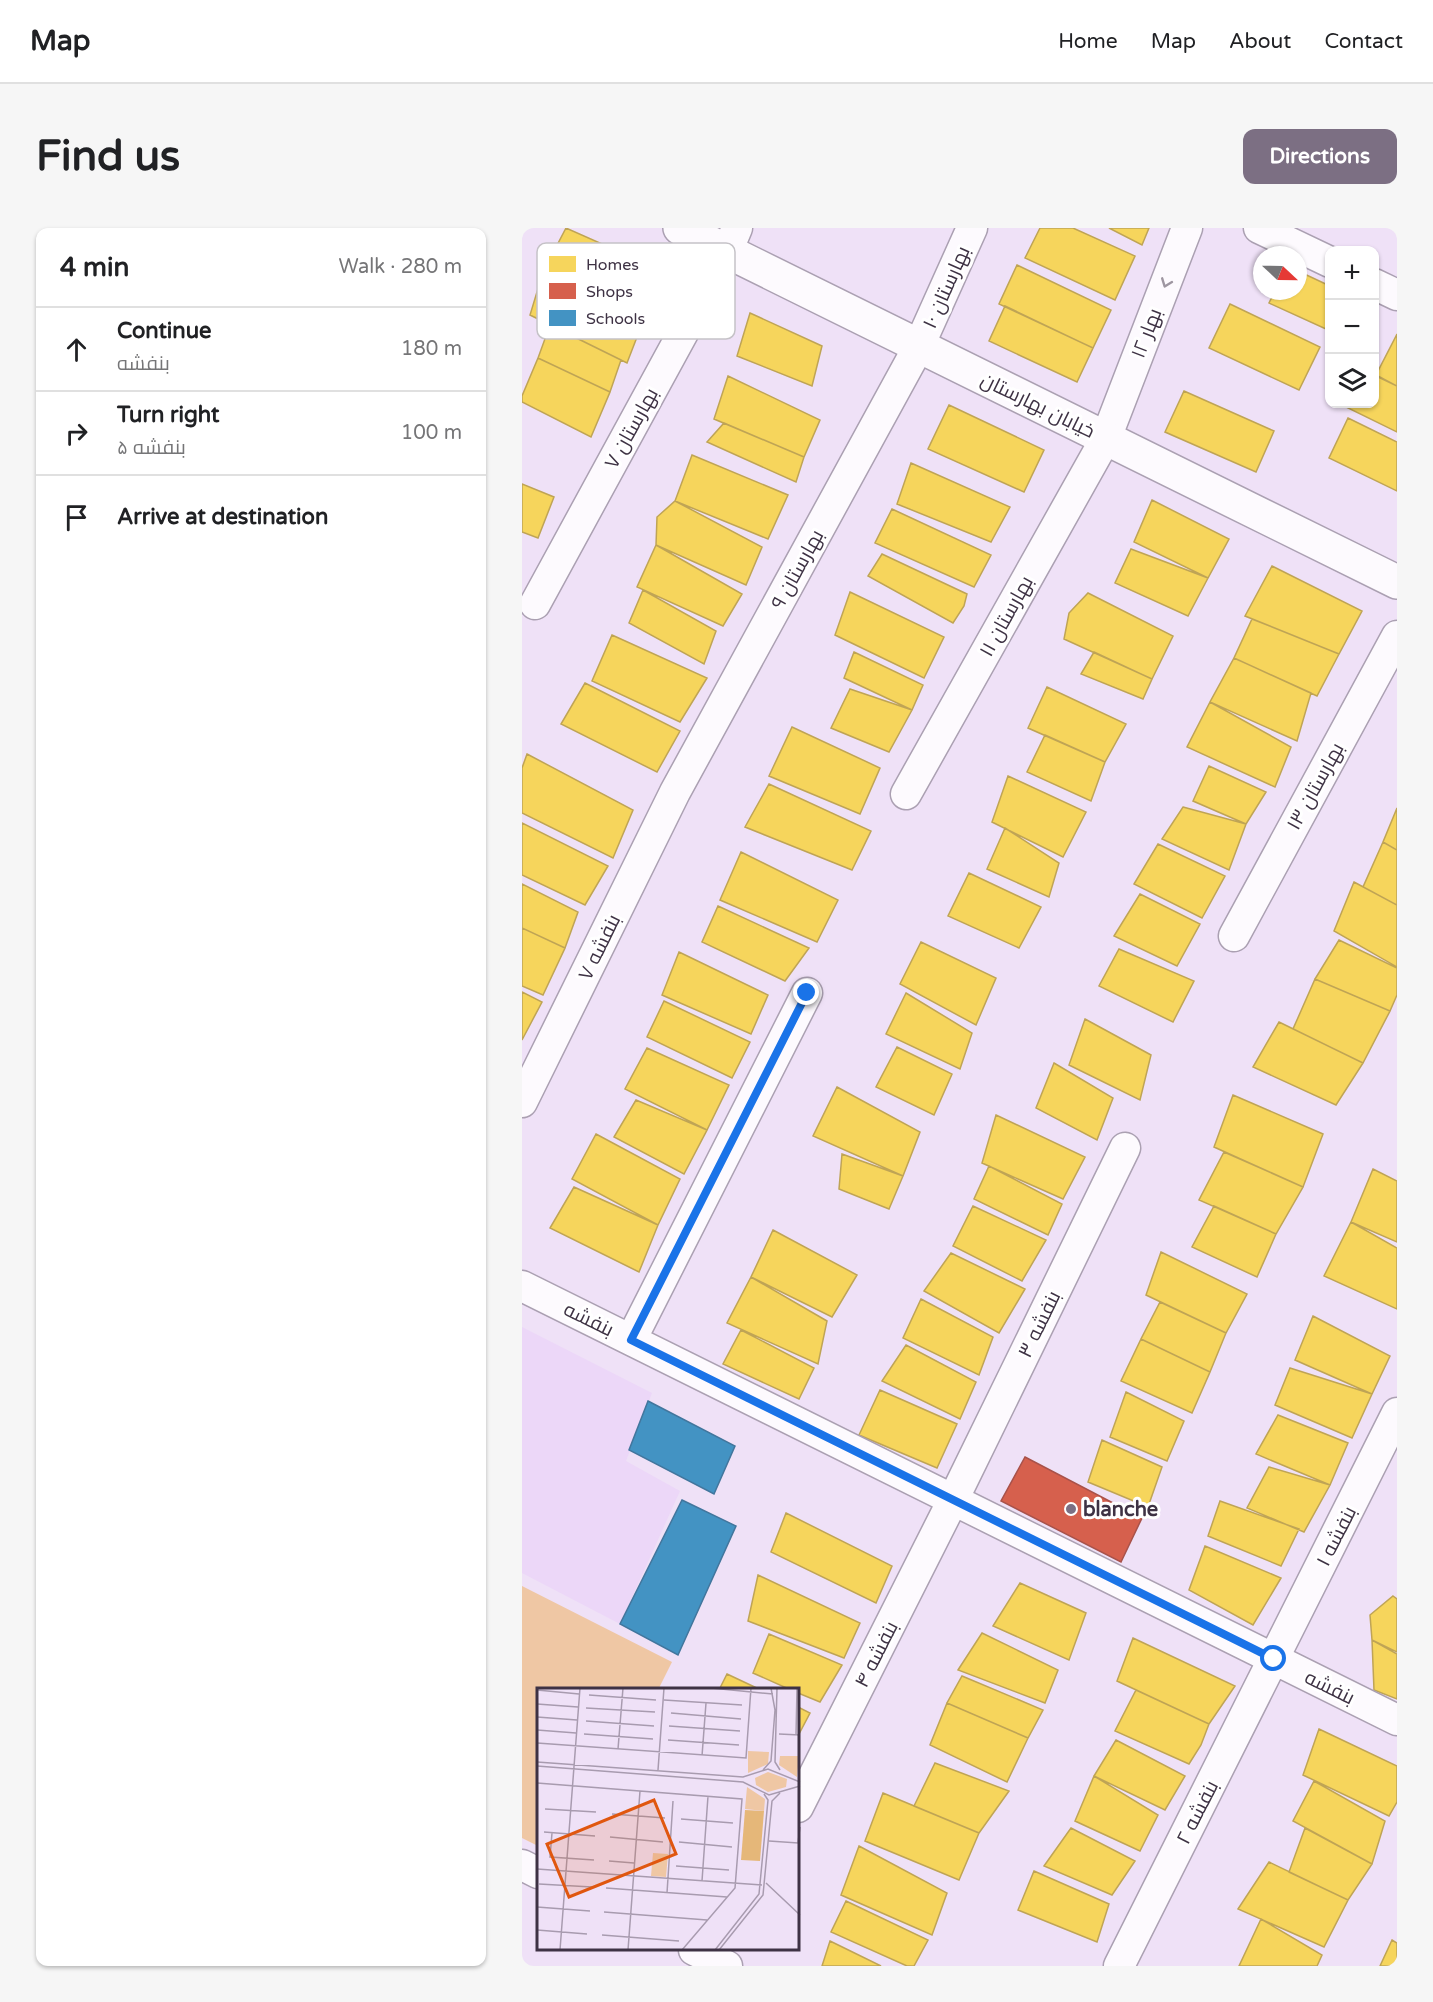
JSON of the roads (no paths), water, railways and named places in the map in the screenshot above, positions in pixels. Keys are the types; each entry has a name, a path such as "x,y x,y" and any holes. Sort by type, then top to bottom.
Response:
{"street":[{"name":"خیابان بهارستان","path":"680,228 732,240 919,346 1397,582"},
{"name":"بهارستان ۱۰","path":"919,346 972,228"},
{"name":"بهار ۱۲","path":"1106,438 1187,228"},
{"path":"1259,228 1325,260"},
{"path":"1379,286 1397,295"},
{"name":"بهارستان ۷","path":"535,604 678,339"},
{"name":"بهارستان ۹","path":"675,792 919,346"},
{"name":"بهارستان ۱۱","path":"906,794 1106,438"},
{"name":"بهارستان ۱۳","path":"1234,936 1397,636"},
{"name":"بنفشه ۷","path":"522,1102 675,792"},
{"path":"631,1340 807,993"},
{"name":"بنفشه ۳","path":"953,1500 1125,1148"},
{"name":"بنفشه","path":"522,1286 1397,1720"},
{"name":"بنفشه ۱","path":"1274,1659 1397,1413"},
{"name":"بنفشه ۴","path":"800,1803 953,1500"},
{"name":"بنفشه ۲","path":"1119,1966 1274,1659"},
{"path":"522,1865 537,1872"},
{"path":"696,1951 727,1966"}],"place":[{"name":"blanche","path":"1071,1509"}]}
